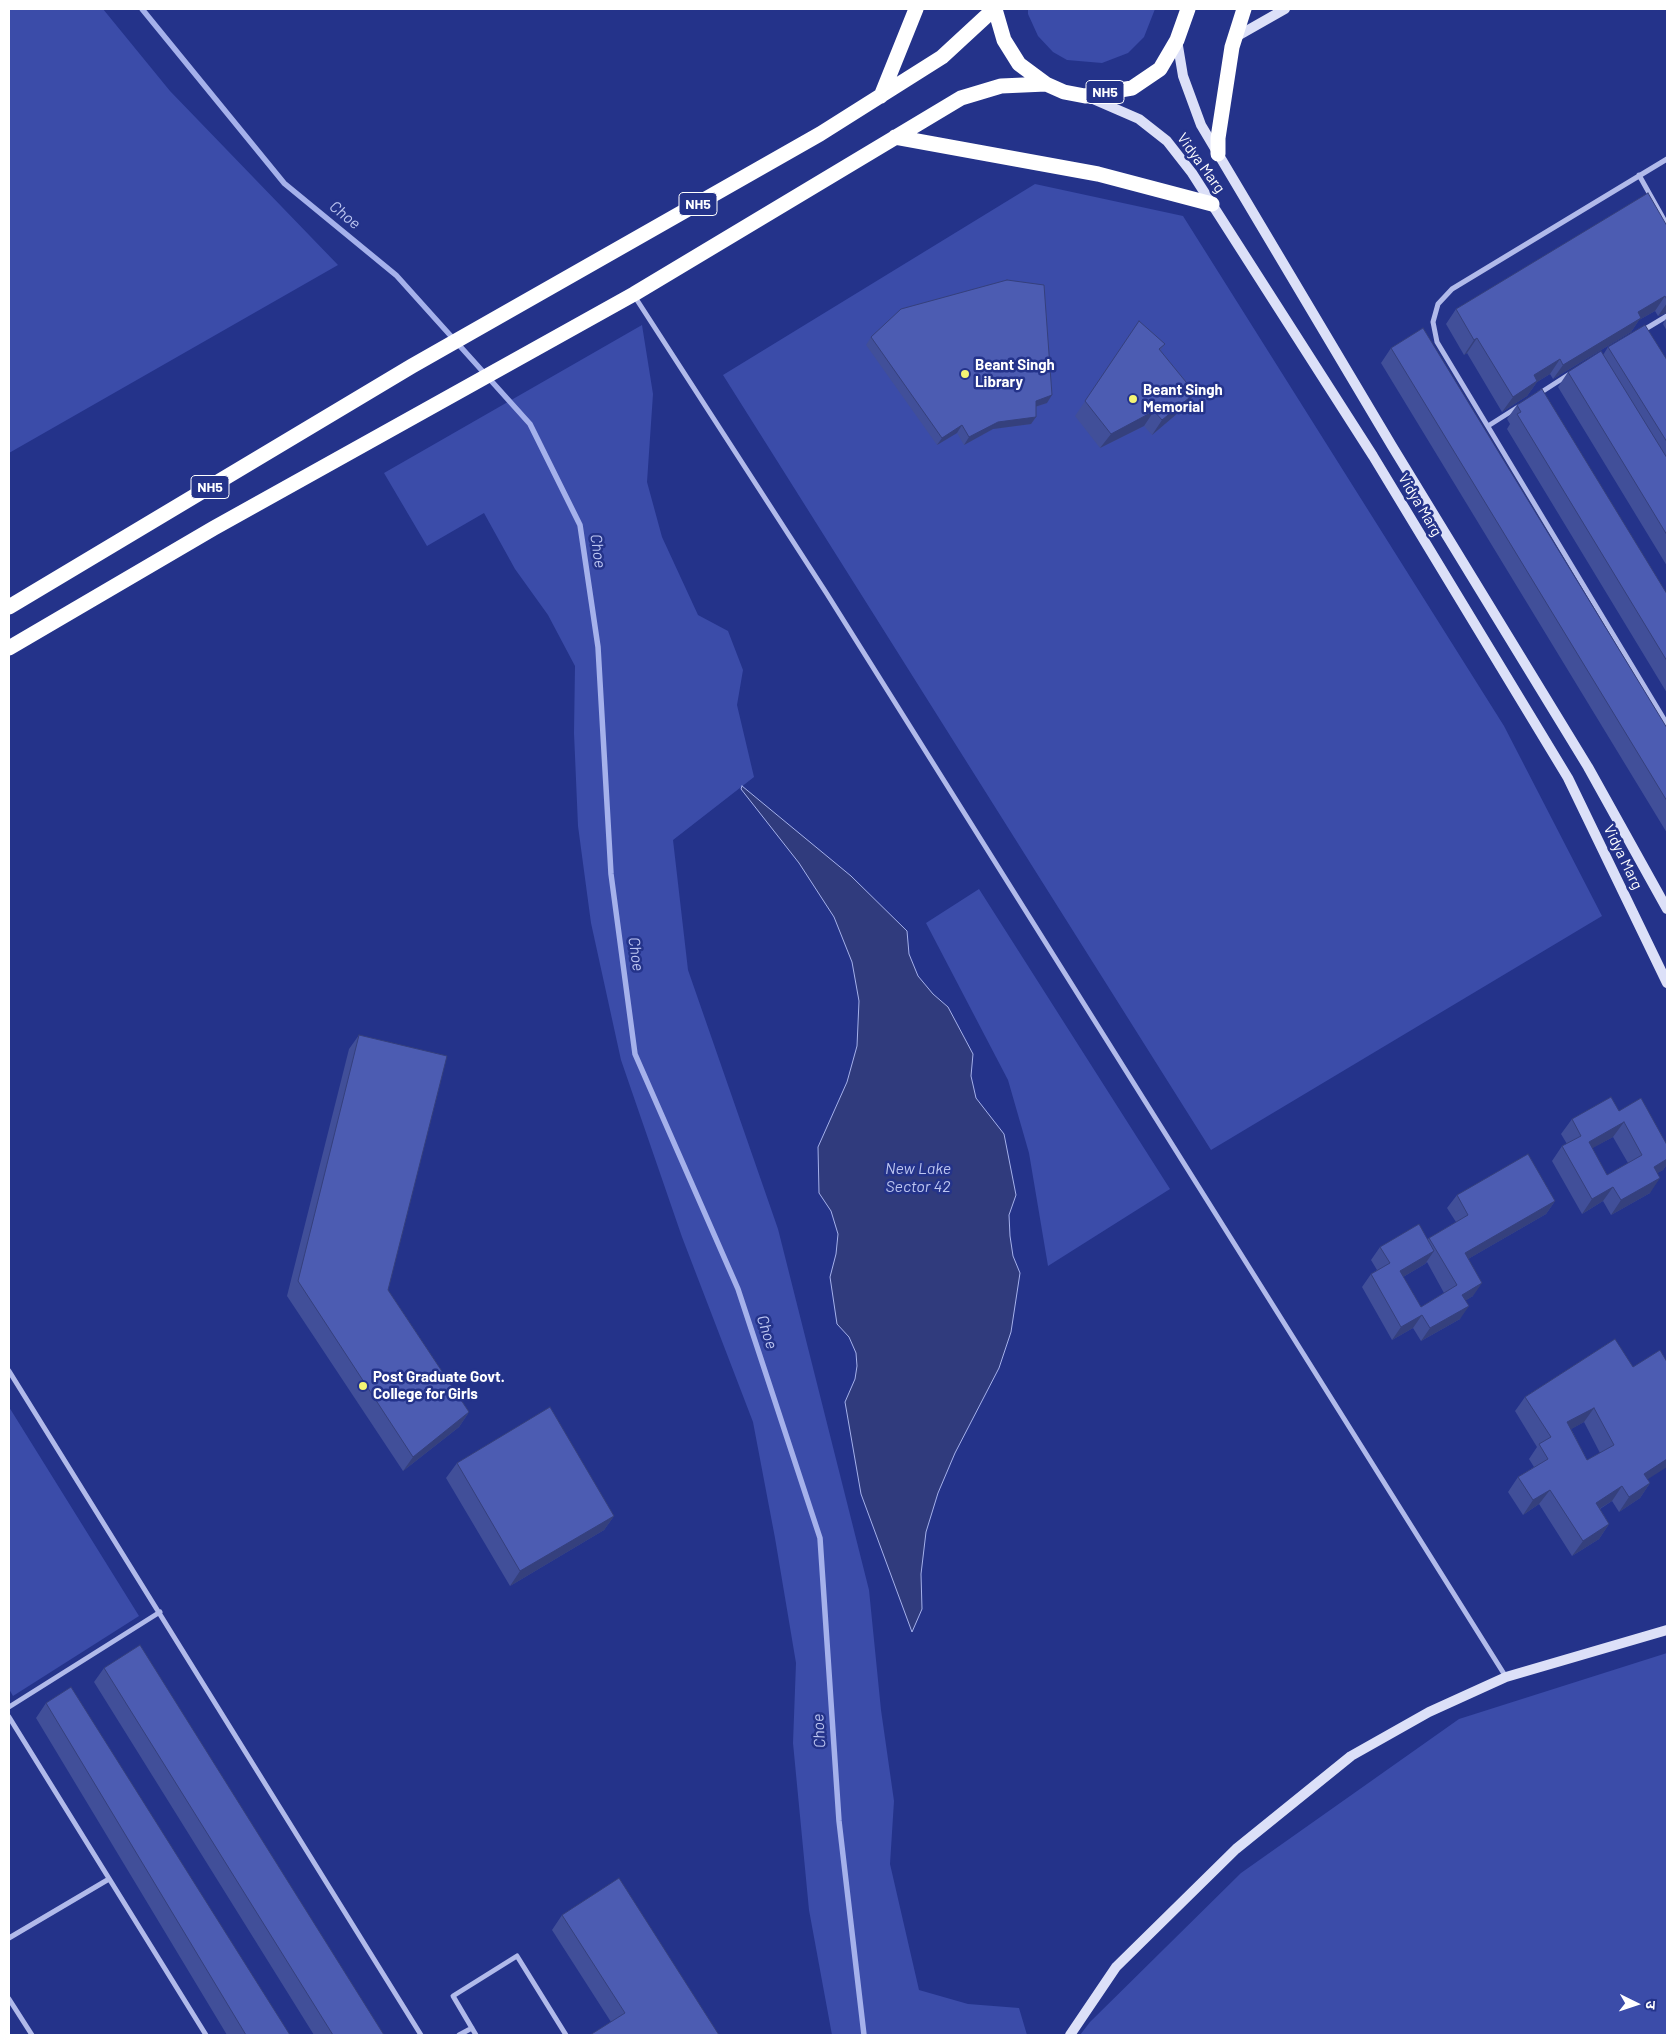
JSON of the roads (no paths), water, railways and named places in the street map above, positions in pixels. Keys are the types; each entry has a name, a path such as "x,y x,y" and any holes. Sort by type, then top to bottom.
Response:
{"highway":[{"path":"881,96 916,9"},
{"name":"NH5","path":"9,607 412,366 514,310 820,134 942,57 994,9 1004,40 1020,64 1046,84 1064,92 1085,96 1132,88 1160,69 1177,40 1188,9"},
{"path":"1218,154 1218,138 1234,38 1244,9"},
{"name":"NH5","path":"9,648 214,528 634,294 961,98 1001,86 1046,84"},
{"path":"895,138 1098,174 1212,204"}],"main road":[{"path":"1234,38 1285,9"},
{"name":"Vidya Marg","path":"1177,40 1183,76 1201,125 1392,446 1588,767 1667,909"},
{"name":"Vidya Marg","path":"1085,96 1139,119 1167,140 1212,204 1373,456 1568,778 1667,983"},
{"path":"1070,2035 1116,1967 1236,1849 1351,1756 1428,1712 1506,1677 1667,1630"}],"street":[{"path":"1667,158 1452,289 1438,304 1433,322 1438,342 1667,724"},
{"path":"1640,175 1667,225"},
{"path":"634,294 827,594 1506,1677"},
{"path":"1634,335 1667,316"},
{"path":"1536,396 1576,370"},
{"path":"1488,426 1528,401"},
{"path":"9,1371 421,2035"},
{"path":"9,1707 160,1612"},
{"path":"9,1717 206,2035"},
{"path":"9,1938 110,1879"},
{"path":"476,2035 453,1996 517,1956 566,2035"},
{"path":"9,1999 32,2035"},
{"path":"459,2035 472,2028"}],"water":[{"name":"New Lake Sector 42","path":"742,786 851,876 907,931 909,954 918,976 933,994 948,1007 973,1054 971,1076 976,1098 1004,1134 1016,1195 1009,1215 1010,1236 1013,1256 1020,1273 1011,1332 999,1368 955,1453 938,1493 926,1532 921,1574 922,1609 912,1632 861,1494 845,1402 855,1379 856,1353 849,1337 837,1324 830,1277 836,1254 838,1234 831,1211 819,1193 818,1147 847,1082 857,1046 859,1001 852,962 834,917 799,863 741,789"}],"waterway":[{"name":"Choe","path":"142,9 284,183 396,275 530,424 580,525 598,647 611,874 635,1054 738,1289 820,1538 839,1821 864,2035"}],"place":[{"name":"Beant Singh Library","path":"965,374"},
{"name":"Beant Singh Memorial","path":"1133,399"},
{"name":"Post Graduate Govt. College for Girls","path":"363,1386"}]}
